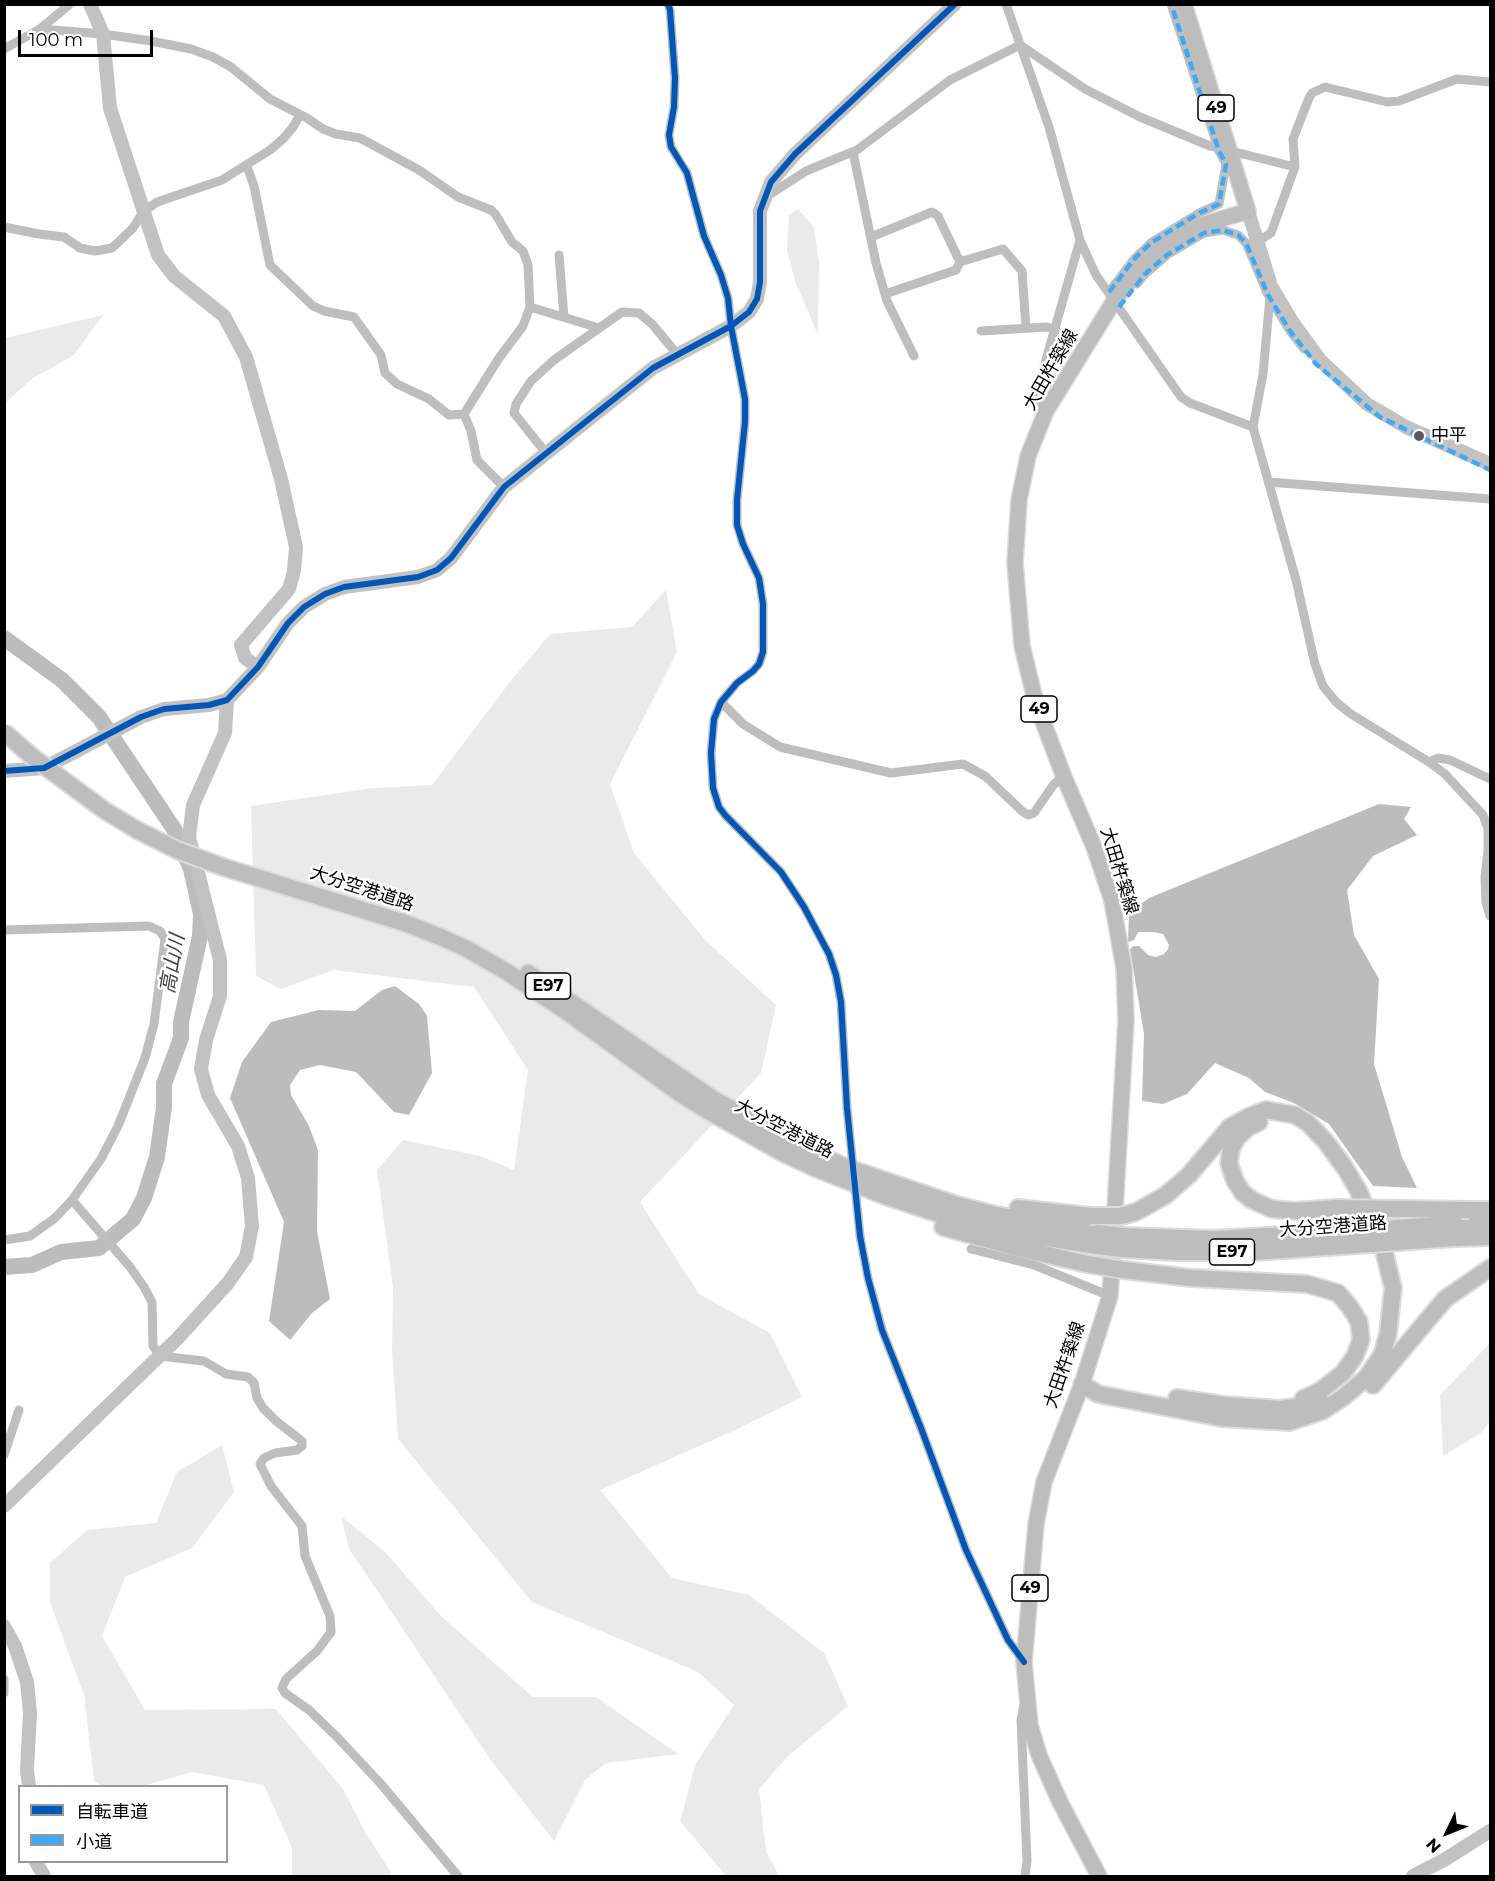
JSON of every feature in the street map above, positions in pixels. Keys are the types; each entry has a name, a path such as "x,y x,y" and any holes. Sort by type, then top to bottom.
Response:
{"highway":[{"name":"大分空港道路","path":"4,732 35,759 104,810 137,830 177,850 223,867 405,923 459,945 522,982 679,1093 732,1126 815,1168 929,1212 1010,1232 1122,1242 1176,1252 1252,1252 1340,1239 1454,1231 1491,1224"},
{"name":"大分空港道路","path":"223,867 377,904 426,920 460,935 536,977 679,1077 716,1100 776,1134 845,1167 919,1194 967,1208 1097,1240"},
{"path":"845,1167 976,1201 1090,1216 1121,1216 1136,1212 1166,1195 1189,1175 1230,1127 1250,1116 1266,1110 1295,1115 1308,1123 1326,1142 1358,1190 1384,1251 1393,1288 1392,1312 1382,1355 1366,1378 1322,1411 1222,1418 1098,1394 1082,1384"},
{"path":"1285,1415 1325,1398 1359,1375 1379,1340 1385,1292 1378,1253 1348,1185 1334,1163 1299,1127 1285,1121 1263,1120 1247,1128 1237,1138 1231,1149 1229,1163 1234,1181 1252,1200 1272,1209 1336,1208 1469,1210 1491,1210"},
{"path":"732,1126 834,1183 894,1209 993,1242 1124,1270 1191,1278 1307,1284 1338,1293 1359,1322 1361,1341 1356,1356 1343,1373 1285,1415"},
{"name":"大分空港道路","path":"1454,1231 1491,1237"},
{"path":"1285,1415 1310,1420 1330,1415 1352,1405 1379,1377 1445,1299 1491,1268"}],"main road":[{"name":"49","path":"1184,4 1248,211"},
{"name":"大田杵築線","path":"1099,1876 1060,1802 1039,1755 1030,1725 1023,1662 1036,1524 1044,1482 1082,1384 1110,1296 1126,1020 1124,968 1112,901 1094,847 1036,703 1022,646 1015,563 1019,500 1028,456 1046,411 1114,300 1155,249 1188,229 1248,211"}],"street":[{"path":"4,49 40,29 70,4"},
{"path":"90,4 103,34 110,108 158,255 174,276 224,316 246,357 281,479 296,547 294,571 289,589 240,645 244,658 258,667"},
{"path":"668,4 675,78 674,107 669,135 671,147 687,173 704,236 721,274 728,298 745,399 744,432 736,500 737,525 759,578 763,603 763,652 759,664 737,683 721,702 714,719 711,753 713,788 718,807 781,872 804,907 829,954 841,1002 847,1108 860,1236 882,1330 966,1550 1008,1640 1023,1662"},
{"path":"4,771 44,768 141,717 164,710 209,705 227,700 258,667 288,623 304,607 325,594 344,587 418,577 437,570 451,558 504,488 546,453 654,368 731,326 749,312 757,299 760,282 760,211 771,182 795,154 955,4"},
{"path":"1006,4 1049,127 1080,240 1096,275 1182,397 1190,403 1253,427"},
{"path":"1114,300 1135,258 1152,242 1199,213 1219,204 1226,164 1219,151 1171,4"},
{"path":"40,29 103,34 191,49 213,57 231,67 270,99 323,129 360,138 419,170 458,197 491,210 512,242 522,251 528,265 530,307 523,326 499,358 464,414"},
{"path":"765,198 806,171 853,152 950,80 1020,45"},
{"path":"1020,45 1085,89 1140,117 1210,146 1295,167"},
{"path":"1257,242 1271,233 1295,167 1293,139 1309,98 1319,89 1325,87 1386,102 1399,101 1457,79 1491,82"},
{"path":"4,227 64,237 80,248 95,251 112,248 133,228 143,212 157,202 222,180 247,166 284,139 300,115"},
{"path":"853,152 885,294 896,322 914,356"},
{"path":"247,166 254,186 270,265 313,306 324,312 354,317 381,355 385,374 396,384 429,399 449,415 464,414"},
{"path":"1248,211 1270,291 1263,374 1253,427 1296,579 1315,664 1323,686 1336,702 1445,774 1483,815 1488,829 1486,903 1491,916"},
{"path":"871,237 932,212 938,216 961,260 1004,249 1022,271 1026,328"},
{"path":"1114,300 1167,255 1204,233 1223,230 1238,235 1246,243 1290,331 1316,364 1380,417 1491,470"},
{"path":"1046,411 1038,397 1038,388 1080,240"},
{"path":"559,255 564,317"},
{"path":"885,294 956,270 961,260"},
{"path":"1270,291 1320,360 1367,404 1406,427 1491,465"},
{"path":"530,307 599,328"},
{"path":"546,453 514,413 516,404 531,381 554,360 622,312 639,313 652,324 677,354"},
{"path":"981,332 1047,327 1056,330"},
{"path":"464,414 471,431 477,460 504,488"},
{"path":"1268,482 1491,499"},
{"path":"4,1506 160,1356 228,1282 246,1257 252,1226 248,1178 238,1146 208,1095 201,1069 206,1040 220,996 220,960 189,837 193,805 225,733 227,700"},
{"path":"721,702 743,724 780,747 891,773 963,764 985,776 1028,815 1034,813 1054,784 1064,777"},
{"path":"1429,762 1438,758 1450,760 1491,779"},
{"path":"4,930 149,926 160,931 165,939 154,1024 146,1058 118,1126 100,1159 72,1200 55,1218 30,1236 4,1240"},
{"path":"72,1200 130,1267 152,1302 152,1340 160,1356 204,1361 226,1374 248,1377 254,1383 257,1398 263,1408 302,1441 302,1446 297,1450 275,1453 264,1458 261,1464 271,1486 302,1526 305,1556 330,1616 331,1632 317,1651 286,1680 282,1688 338,1738 381,1784 458,1876"},
{"path":"971,1250 1034,1265 1110,1296"},
{"path":"4,1455 19,1410"},
{"path":"4,1626 15,1646 27,1683 30,1713 27,1770 29,1785"},
{"path":"4,1679 4,1693"},
{"path":"1025,1876 1027,1861 1021,1720 1026,1698"},
{"path":"1413,1876 1491,1831"}],"shaded area":[{"path":"798,209 814,227 819,262 818,335 795,281 787,250 789,215"},
{"path":"103,315 73,356 33,378 5,403 5,338"},
{"path":"666,590 677,652 610,784 634,853 705,940 776,1005 761,1073 640,1202 699,1294 770,1333 802,1397 733,1431 600,1490 672,1578 749,1595 824,1653 848,1706 788,1756 759,1789 766,1851 779,1876 726,1876 680,1821 696,1763 734,1705 698,1672 532,1602 398,1439 392,1351 393,1288 377,1170 403,1140 480,1156 514,1170 528,1070 474,987 334,970 281,989 256,976 251,806 373,788 432,785 509,683 550,634 632,627"},
{"path":"1379,804 1411,807 1404,819 1417,835 1373,856 1347,890 1354,935 1379,979 1374,1064 1402,1157 1417,1188 1373,1186 1329,1124 1294,1103 1265,1092 1249,1078 1215,1063 1187,1094 1163,1104 1142,1101 1144,1034 1130,949 1139,946 1148,955 1156,957 1164,954 1169,945 1163,934 1153,932 1138,932 1134,940 1128,942 1129,913 1149,898"},
{"path":"395,986 419,1004 427,1016 432,1073 409,1115 394,1112 356,1072 320,1065 300,1070 290,1085 291,1095 309,1126 318,1150 317,1231 330,1299 312,1313 290,1340 269,1321 284,1222 230,1098 242,1062 271,1022 319,1010 355,1011 382,990"},
{"path":"1490,1343 1490,1421 1481,1433 1443,1456 1440,1395"},
{"path":"222,1445 234,1492 192,1548 125,1577 102,1636 145,1710 276,1709 343,1789 366,1834 391,1872 389,1876 292,1876 292,1848 264,1785 192,1772 146,1785 100,1785 94,1781 84,1695 50,1602 50,1563 87,1530 156,1523 177,1472"},
{"path":"341,1516 385,1552 442,1617 533,1697 596,1697 678,1754 606,1763 585,1780 554,1841 492,1762 349,1549"}],"waterway":[{"name":"高山川","path":"4,638 62,680 99,717 174,829 191,869 201,914 200,936 181,1022 181,1038 164,1084 164,1107 157,1157 144,1198 133,1219 99,1248 61,1252 32,1265 4,1267"}],"marked path":[{"path":"1109,292 1135,258 1152,242 1199,213 1219,204 1226,164 1219,151 1171,4"},
{"path":"1119,307 1145,274 1167,255 1204,233 1223,230 1238,235 1246,243 1268,295 1290,331 1316,364 1380,417 1490,470"}],"cycle path":[{"path":"668,4 675,78 674,107 669,135 671,147 687,173 704,236 728,298 745,399 737,525 759,578 763,604 763,652 759,664 737,683 721,702 714,719 711,753 713,788 719,807 725,815 781,872 804,907 829,954 841,1002 847,1108 860,1236 882,1330 966,1550 1008,1640 1024,1662"},
{"path":"4,771 44,768 141,717 164,709 209,705 227,700 258,667 288,623 304,607 325,594 344,587 418,577 437,570 451,558 504,487 653,368 731,326 749,312 757,299 760,282 760,211 771,182 795,154 955,4"}],"place":[{"name":"中平","path":"1419,436"}]}
